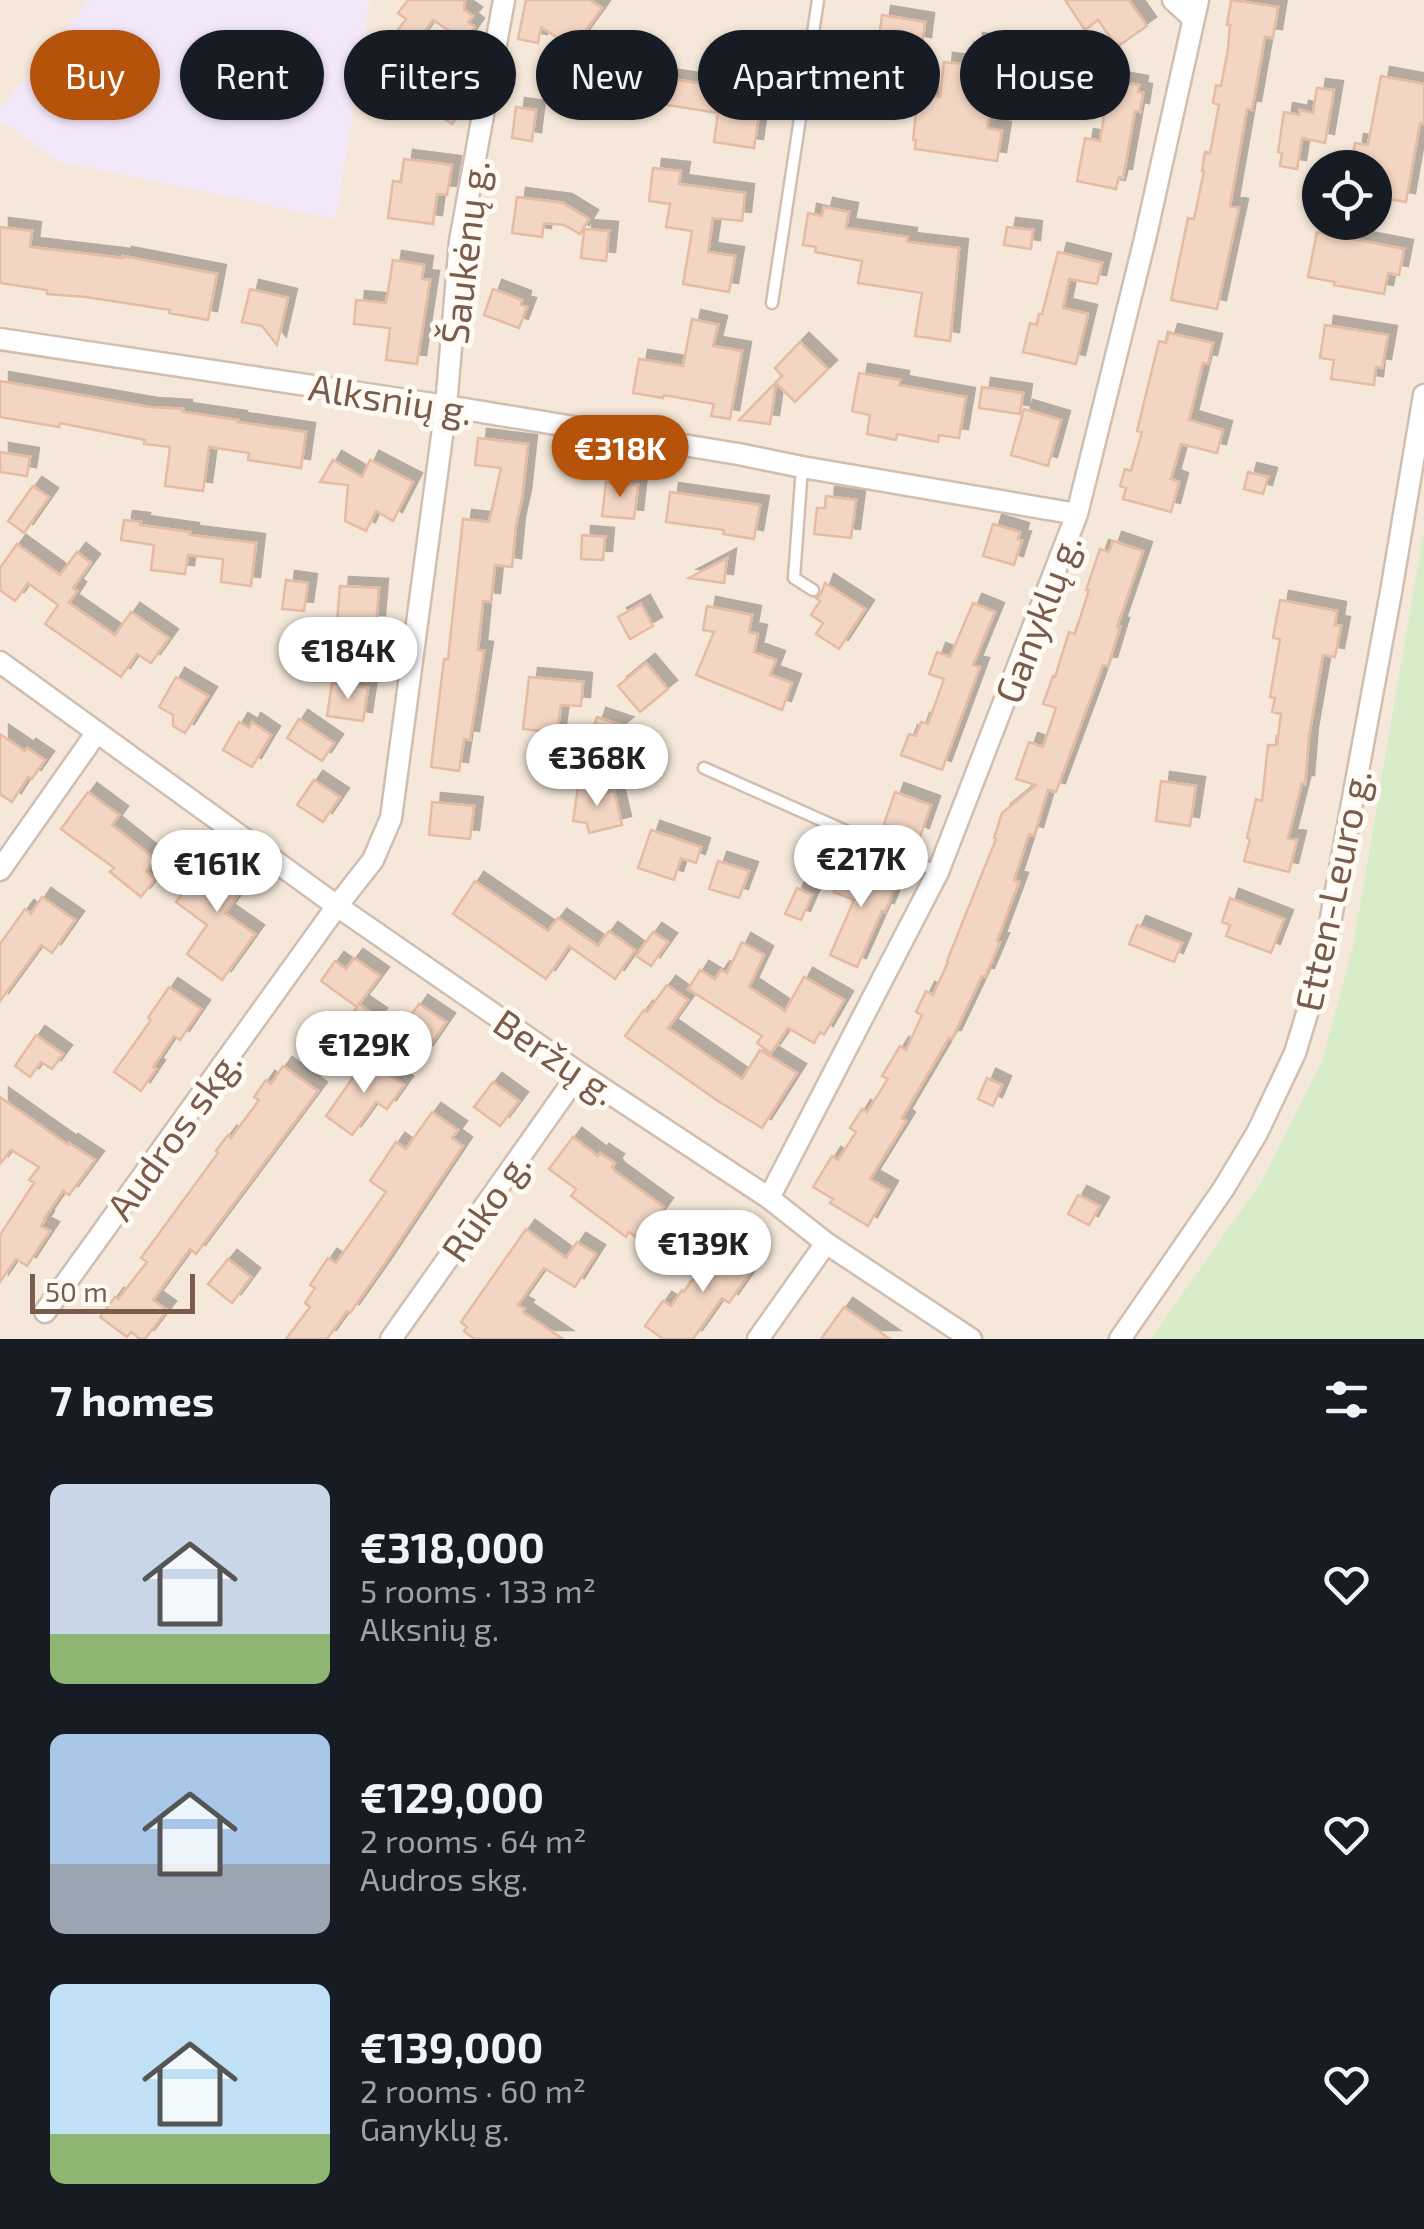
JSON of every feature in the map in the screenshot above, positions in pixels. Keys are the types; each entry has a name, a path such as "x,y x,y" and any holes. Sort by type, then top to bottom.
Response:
{"street":[{"name":"Šaukėnų g.","path":"336,906 372,860 391,818 446,406 460,241 504,0"},
{"path":"1173,0 1196,9"},
{"name":"Ganyklų g.","path":"769,1198 938,872 1078,514 1196,9"},
{"name":"Alksnių g.","path":"0,339 446,406 1078,514"},
{"name":"Etten-Leuro g.","path":"1120,1339 1224,1188 1257,1133 1295,1052 1323,961 1424,396"},
{"name":"Beržų g.","path":"0,662 336,906 769,1198 826,1242 970,1339"},
{"path":"0,870 97,732"},
{"name":"Audros skg.","path":"45,1312 336,906"},
{"name":"Rūko g.","path":"391,1339 579,1073"},
{"path":"758,1339 826,1242"}],"lane":[{"path":"772,302 818,0"},
{"path":"802,467 794,578 813,590"},
{"path":"704,768 938,872"}],"shaded area":[{"path":"0,0 1424,0 1424,528 1353,945 1322,1061 1261,1182 1150,1339 0,1339"},
{"path":"89,0 370,0 365,30 344,30 344,120 351,120 336,219 57,161 0,120 0,109 30,72 30,120 160,120 160,30 65,30"}],"green space":[{"path":"1424,528 1424,1339 1150,1339 1261,1182 1322,1061 1353,945"}],"building":[{"path":"408,0 465,0 464,10 473,16 468,22 475,27 448,30 433,20 426,30 398,30 406,19 398,13"},
{"path":"526,0 590,0 602,8 586,30 541,27 536,30 536,43 518,39"},
{"path":"1065,0 1129,0 1147,26 1130,38 1130,30 1105,30 1098,20 1085,30"},
{"path":"1231,0 1278,7 1273,38 1265,37 1252,110 1247,109 1230,206 1239,208 1217,309 1171,300 1188,218 1194,219 1205,152 1210,153 1219,105 1213,103 1216,85 1221,86 1228,49"},
{"path":"882,15 925,22 924,30 880,30"},
{"path":"944,62 960,64 960,120 988,120 987,128 1002,131 997,161 915,149 915,120 940,120"},
{"path":"1381,76 1424,84 1424,124 1420,123 1406,202 1392,200 1392,150 1354,150 1355,143 1368,145"},
{"path":"678,80 698,83 698,110 678,107"},
{"path":"1130,83 1139,85 1138,92 1143,93 1140,112 1135,111 1123,178 1119,177 1116,189 1077,181 1085,138 1100,141 1103,120 1130,120"},
{"path":"1317,88 1334,90 1325,143 1302,138 1297,169 1280,166 1282,153 1278,152 1284,112 1313,113"},
{"path":"516,107 536,110 532,141 512,138"},
{"path":"717,120 758,120 754,148 714,142"},
{"path":"404,159 452,165 447,195 437,194 433,224 388,218 393,181 401,182"},
{"path":"653,168 681,171 679,184 745,193 742,221 713,218 708,252 735,256 729,292 683,284 692,231 666,227 670,204 649,201"},
{"path":"517,197 563,203 589,219 580,234 564,225 544,223 542,237 512,233"},
{"path":"824,207 849,212 846,228 908,237 907,242 959,248 950,341 915,336 922,293 858,283 862,261 815,252 816,247 803,245 808,213 822,216"},
{"path":"0,227 32,231 30,247 123,256 217,274 208,320 169,313 170,310 47,294 47,290 0,283"},
{"path":"1007,227 1033,230 1031,249 1004,245"},
{"path":"584,229 609,231 606,261 581,258"},
{"path":"1315,240 1358,240 1404,249 1399,275 1388,273 1384,294 1308,277"},
{"path":"1058,252 1102,263 1097,284 1069,279 1063,308 1088,314 1076,364 1023,352 1030,323 1037,325 1042,314"},
{"path":"393,260 424,265 422,279 430,280 417,364 386,360 390,328 354,324 356,300 386,303"},
{"path":"250,289 288,298 277,345 262,326 242,322"},
{"path":"493,289 522,300 521,305 527,307 519,328 484,315"},
{"path":"692,319 718,325 713,346 742,351 730,419 711,416 714,404 633,393 639,359 683,366"},
{"path":"1325,325 1388,335 1382,368 1376,367 1374,385 1331,379 1334,360 1320,358"},
{"path":"1169,333 1213,343 1208,364 1203,363 1189,420 1223,430 1217,453 1181,444 1171,479 1179,482 1171,512 1123,499 1126,488 1120,486 1125,469 1131,471 1142,432 1137,431 1159,341 1166,343"},
{"path":"800,342 828,369 795,402 776,383 770,424 739,420 782,376 775,368"},
{"path":"859,373 966,397 959,438 939,435 938,442 897,434 896,440 867,434 870,415 852,411"},
{"path":"0,381 306,432 301,468 248,460 249,453 209,447 203,491 165,486 170,447 60,423 59,427 0,417"},
{"path":"982,387 1023,393 1020,414 979,408"},
{"path":"1024,409 1061,420 1048,466 1011,455"},
{"path":"478,438 528,444 512,567 495,565 491,602 483,601 478,650 484,651 470,740 464,739 459,771 431,767 444,659 448,659 463,519 489,522 501,468 475,465"},
{"path":"0,452 30,457 27,476 0,472"},
{"path":"333,460 362,477 370,460 413,482 393,521 376,511 366,531 345,521 348,485 320,482"},
{"path":"1248,472 1268,477 1263,494 1244,489"},
{"path":"606,482 638,485 634,519 602,516"},
{"path":"33,486 49,497 24,533 8,521"},
{"path":"670,492 760,505 754,539 723,534 724,530 666,522"},
{"path":"826,496 856,500 851,538 814,534 817,508 825,508"},
{"path":"124,520 190,535 256,543 251,586 221,582 223,559 188,555 185,574 151,570 154,545 121,540"},
{"path":"993,524 1020,532 1018,539 1022,540 1014,565 983,556"},
{"path":"582,535 605,537 603,560 581,559"},
{"path":"1113,541 1143,551 1108,666 1103,665 1056,792 1048,790 1034,836 1029,834 1014,880 1019,882 985,977 982,976 952,1039 949,1038 902,1118 906,1121 870,1179 889,1190 868,1226 830,1203 833,1199 813,1187 832,1156 838,1160 856,1132 850,1128 862,1109 867,1112 888,1079 882,1076 900,1046 906,1050 922,1015 916,1012 926,991 933,995 948,962 996,839 1002,813 1036,785 1016,779 1029,742 1043,747 1056,708 1043,704 1069,632 1075,634 1100,549 1109,552"},
{"path":"17,544 60,575 77,552 91,563 73,588 77,591 69,603 115,635 131,612 169,638 151,663 137,654 121,677 45,624 58,605 28,583 15,601 0,590 0,568"},
{"path":"727,558 724,583 689,578"},
{"path":"286,580 308,583 304,611 282,609"},
{"path":"825,583 865,609 839,649 816,634 823,623 811,615"},
{"path":"340,586 379,588 376,624 337,621"},
{"path":"1280,600 1337,611 1335,625 1341,626 1335,657 1323,655 1305,784 1302,783 1288,838 1297,840 1289,872 1244,861 1256,799 1262,801 1268,745 1277,745 1281,714 1272,712 1275,698 1270,697 1280,639 1273,638"},
{"path":"973,603 995,612 973,665 980,667 942,770 901,755 909,734 916,736 921,722 928,724 944,679 929,674 937,652 950,657"},
{"path":"641,604 653,626 630,639 618,617"},
{"path":"707,606 752,615 749,632 758,634 754,652 776,660 770,675 792,683 782,710 696,675 714,632 703,630"},
{"path":"646,663 668,689 640,712 618,686"},
{"path":"176,677 208,696 185,733 173,726 173,715 159,707"},
{"path":"529,677 583,682 581,706 561,705 557,733 523,729"},
{"path":"332,683 368,688 363,721 327,716"},
{"path":"597,717 624,726 614,734 628,738 621,761 592,752 583,760"},
{"path":"299,719 334,743 322,761 287,738"},
{"path":"239,722 249,728 252,722 271,735 252,767 223,750"},
{"path":"0,734 45,760 12,802 0,794"},
{"path":"314,780 340,797 323,822 297,805"},
{"path":"1161,781 1196,786 1190,826 1156,821"},
{"path":"593,784 595,795 614,791 622,825 589,833 587,823 573,821 578,787"},
{"path":"88,792 119,815 112,825 155,859 146,871 155,879 141,897 110,872 114,868 61,829"},
{"path":"895,792 931,805 920,837 884,824"},
{"path":"432,802 474,806 470,839 429,835"},
{"path":"651,830 701,847 696,863 681,858 674,880 638,868"},
{"path":"214,851 250,878 225,913 255,934 222,980 187,954 207,925 176,902"},
{"path":"718,861 749,871 739,898 709,889"},
{"path":"845,865 855,869 857,865 898,880 857,967 830,955 854,900 834,892"},
{"path":"475,881 548,931 558,918 598,946 609,931 635,950 615,979 569,946 546,979 453,914"},
{"path":"797,888 812,895 801,920 785,914"},
{"path":"42,897 75,920 52,953 41,945 0,1001 0,944 25,909 31,914"},
{"path":"1230,898 1284,919 1271,953 1226,936 1230,925 1222,922"},
{"path":"1137,925 1182,943 1174,962 1129,944"},
{"path":"653,932 668,942 651,966 636,956"},
{"path":"742,942 764,955 749,987 785,1011 804,977 844,1000 824,1035 820,1032 814,1043 788,1028 771,1053 757,1043 762,1036 688,989 700,970 715,979 721,970 727,973"},
{"path":"354,958 380,976 359,1004 378,1017 356,1047 338,1034 357,1007 321,981 335,961 346,969"},
{"path":"667,985 688,1000 668,1028 742,1079 760,1050 797,1073 762,1128 625,1036"},
{"path":"169,987 201,1009 180,1040 174,1036 141,1091 114,1072"},
{"path":"419,1004 446,1022 424,1054 397,1035"},
{"path":"36,1035 63,1054 52,1069 41,1062 30,1077 15,1066"},
{"path":"366,1059 404,1085 387,1109 376,1102 352,1135 326,1116"},
{"path":"283,1066 318,1091 196,1254 190,1249 153,1300 167,1310 145,1339 131,1332 127,1337 100,1317 147,1262 141,1258 216,1151 228,1135 231,1138 259,1100 254,1097 266,1080 271,1084"},
{"path":"987,1078 1002,1085 993,1106 978,1099"},
{"path":"493,1082 519,1101 500,1126 474,1107"},
{"path":"0,1097 95,1160 69,1195 63,1191 44,1219 41,1226 50,1231 27,1266 16,1259 0,1282 0,1235 34,1183 29,1180 39,1167 11,1150 0,1164"},
{"path":"432,1112 458,1130 452,1138 463,1146 350,1313 347,1311 327,1339 286,1339 310,1307 305,1303 315,1288 310,1285 328,1258 336,1263 386,1192 370,1181 396,1142 406,1149"},
{"path":"573,1137 615,1163 612,1167 616,1172 664,1207 640,1240 629,1232 626,1237 571,1196 576,1189 549,1169"},
{"path":"1078,1195 1100,1206 1089,1225 1068,1214"},
{"path":"526,1229 566,1258 577,1242 596,1254 575,1287 544,1268 518,1305 563,1339 474,1339 464,1331 467,1327 461,1322"},
{"path":"720,1243 731,1251 734,1247 757,1263 729,1303 722,1298 693,1339 663,1339 645,1326 663,1301 671,1306 684,1292"},
{"path":"228,1259 251,1277 232,1303 208,1284"},
{"path":"844,1307 890,1339 821,1339"}]}
